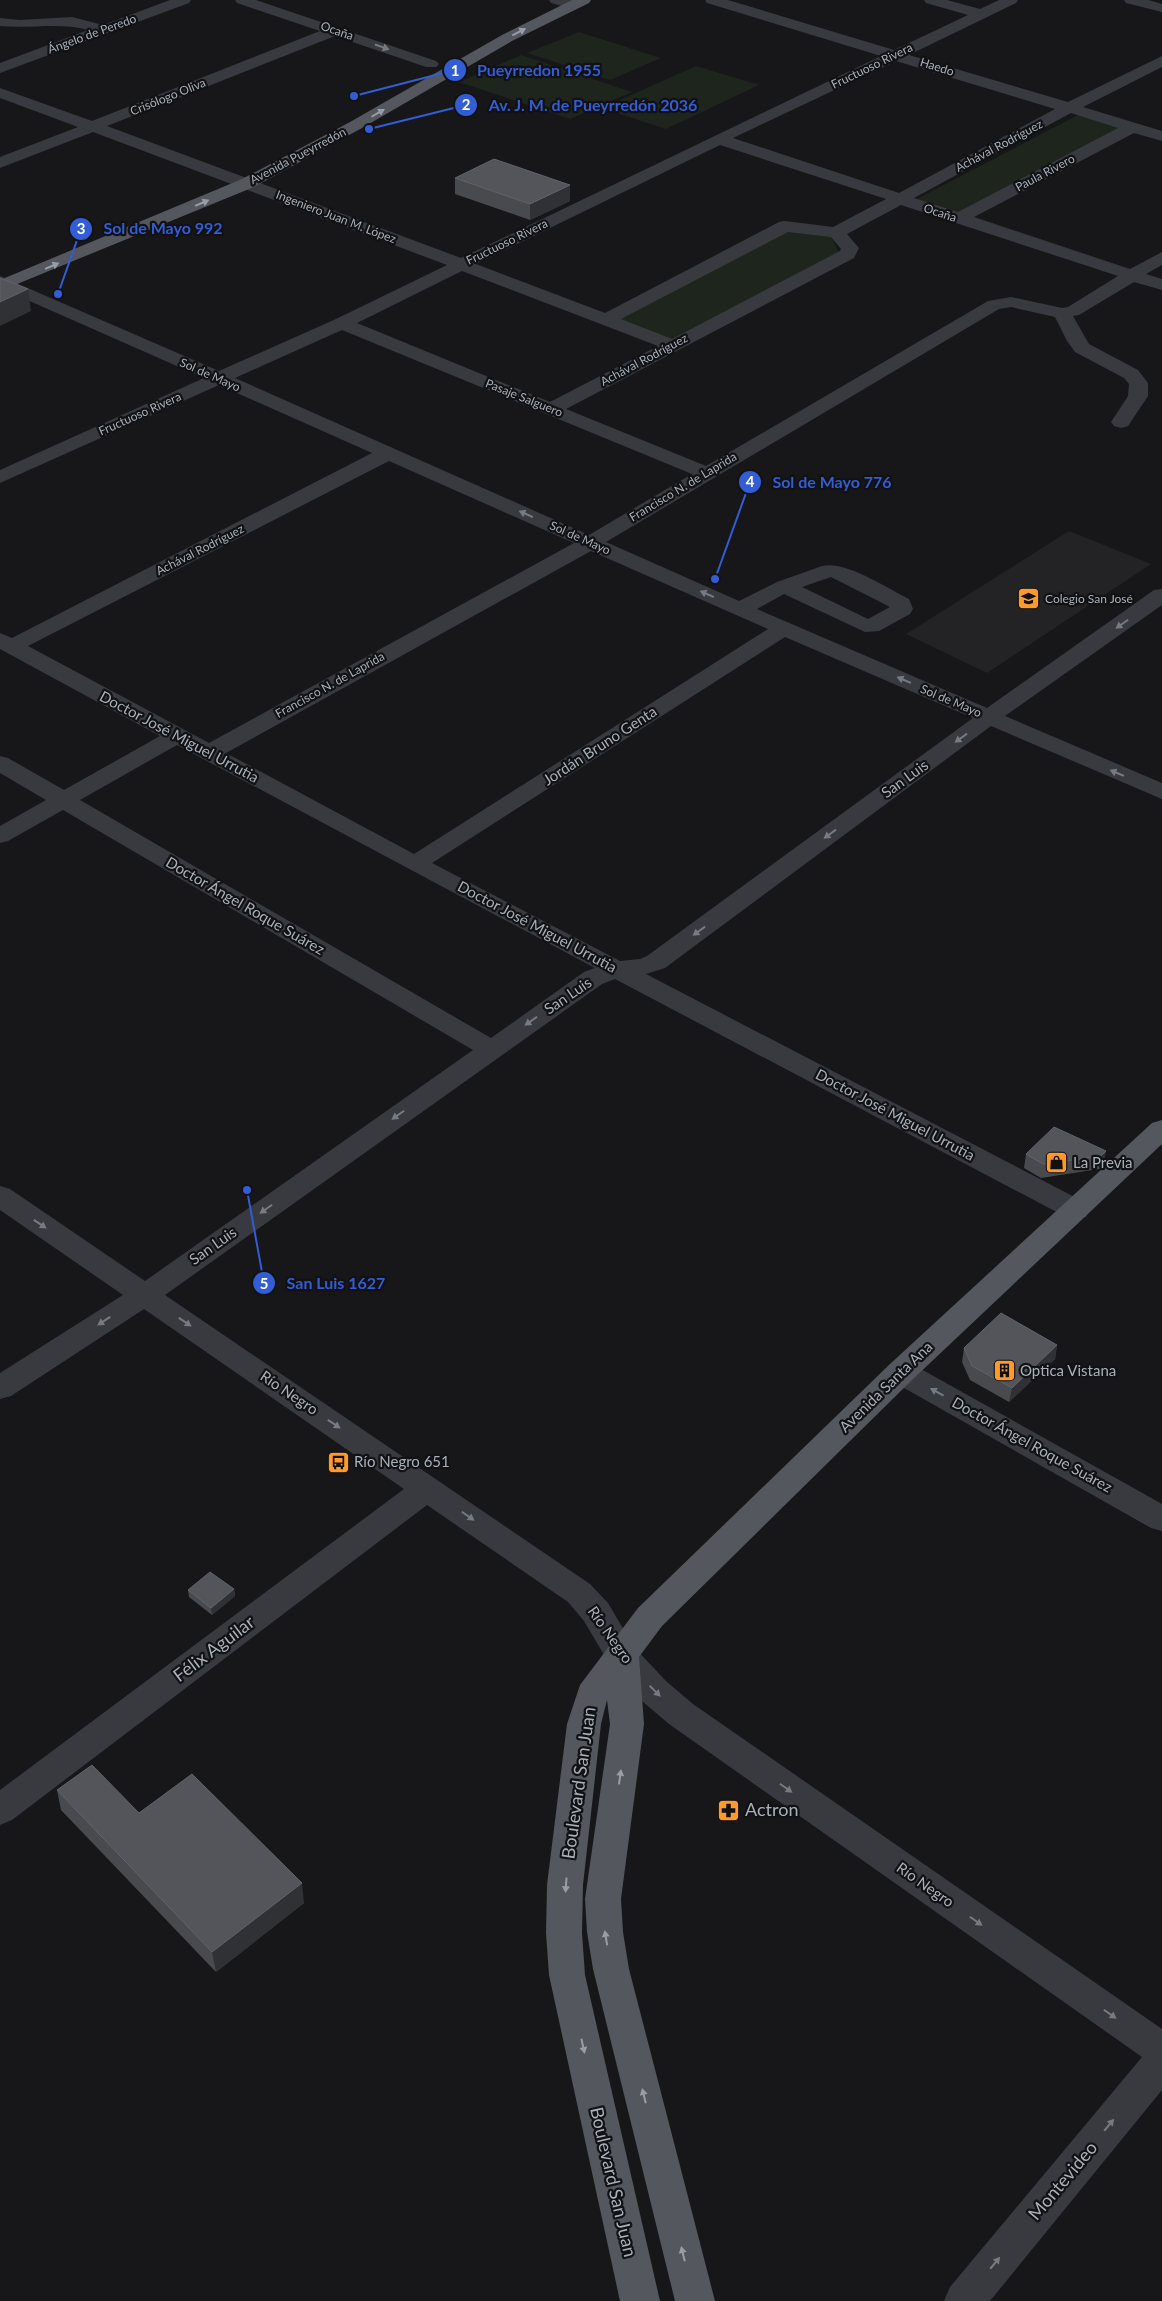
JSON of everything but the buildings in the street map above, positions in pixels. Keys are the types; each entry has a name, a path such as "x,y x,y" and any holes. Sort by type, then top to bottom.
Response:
{"main road":[{"path":"379,93 555,0"},
{"name":"Avenida Pueyrredón","path":"2,281 248,183 348,130 507,38 578,2"},
{"name":"Avenida Pueyrredón","path":"2,281 272,154 362,103"},
{"name":"Avenida Santa Ana","path":"622,1656 650,1617 902,1372 1162,1129"},
{"path":"622,1656 627,1724 604,1899 605,1932 611,1969 695,2301"},
{"name":"Boulevard San Juan","path":"622,1656 592,1695 584,1724 565,1885 564,1933 567,1975 640,2301"}],"street":[{"name":"Ángelo de Peredo","path":"0,68 184,0"},
{"name":"Ocaña","path":"242,0 431,64"},
{"path":"555,0 578,2"},
{"name":"Haedo","path":"712,0 896,54 1162,136"},
{"path":"931,0 981,14"},
{"name":"Fructuoso Rivera","path":"0,477 342,323 718,139 1011,0"},
{"path":"1131,0 1162,8"},
{"path":"0,22 20,24 72,21 104,30"},
{"name":"Crisólogo Oliva","path":"0,163 336,31"},
{"name":"Achával Rodríguez","path":"551,409 848,254 850,248 836,233 1162,61"},
{"name":"Ingeniero Juan M. López","path":"0,93 248,183 672,345"},
{"name":"Paula Rivero","path":"958,219 1132,127"},
{"name":"Ocaña","path":"718,139 1162,285"},
{"path":"606,320 785,226 836,233"},
{"path":"1121,422 1138,396 1139,383 1131,374 1082,348 1062,313 1073,311 1162,257"},
{"name":"Sol de Mayo","path":"2,281 218,379 740,609 1162,792"},
{"name":"Francisco N. de Laprida","path":"208,753 590,542 994,305 1011,302 1062,313"},
{"name":"Pasaje Salguero","path":"342,323 706,473"},
{"name":"Achával Rodríguez","path":"6,643 388,453"},
{"path":"740,609 784,586"},
{"name":"San Luis","path":"0,1388 145,1294 592,978 617,969 644,966 656,962 989,717 1162,596"},
{"name":"Jordán Bruno Genta","path":"416,864 784,628"},
{"name":"Doctor José Miguel Urrutia","path":"6,643 416,864 1076,1210"},
{"path":"0,836 176,736"},
{"name":"Doctor Ángel Roque Suárez","path":"0,762 490,1049"},
{"name":"Río Negro","path":"0,1196 579,1593 596,1612 622,1656 654,1691 681,1714 1162,2050"},
{"name":"Doctor Ángel Roque Suárez","path":"902,1372 1162,1519"},
{"name":"Félix Aguilar","path":"0,1810 428,1488"},
{"name":"Montevideo","path":"964,2301 1162,2061"}],"shaded area":[{"path":"579,32 661,58 610,80 527,53"},
{"path":"521,55 632,92 570,119 459,82"},
{"path":"696,66 759,85 666,129 602,108"},
{"path":"1080,114 1122,127 960,213 917,199"},
{"path":"786,229 831,236 839,253 670,342 613,320"},
{"name":"Colegio San José","path":"1069,531 1151,564 987,673 906,634"}],"place":[{"name":"Pueyrredon 1955","path":"354,96"},
{"name":"Av. J. M. de Pueyrredón 2036","path":"369,129"},
{"name":"Sol de Mayo 992","path":"58,294"},
{"name":"Sol de Mayo 776","path":"715,579"},
{"name":"Colegio San José","path":"1029,599"},
{"name":"La Previa","path":"1057,1163"},
{"name":"San Luis 1627","path":"247,1190"},
{"name":"Optica Vistana","path":"1004,1371"},
{"name":"Río Negro 651","path":"338,1462"},
{"name":"Actron","path":"729,1810"}]}
